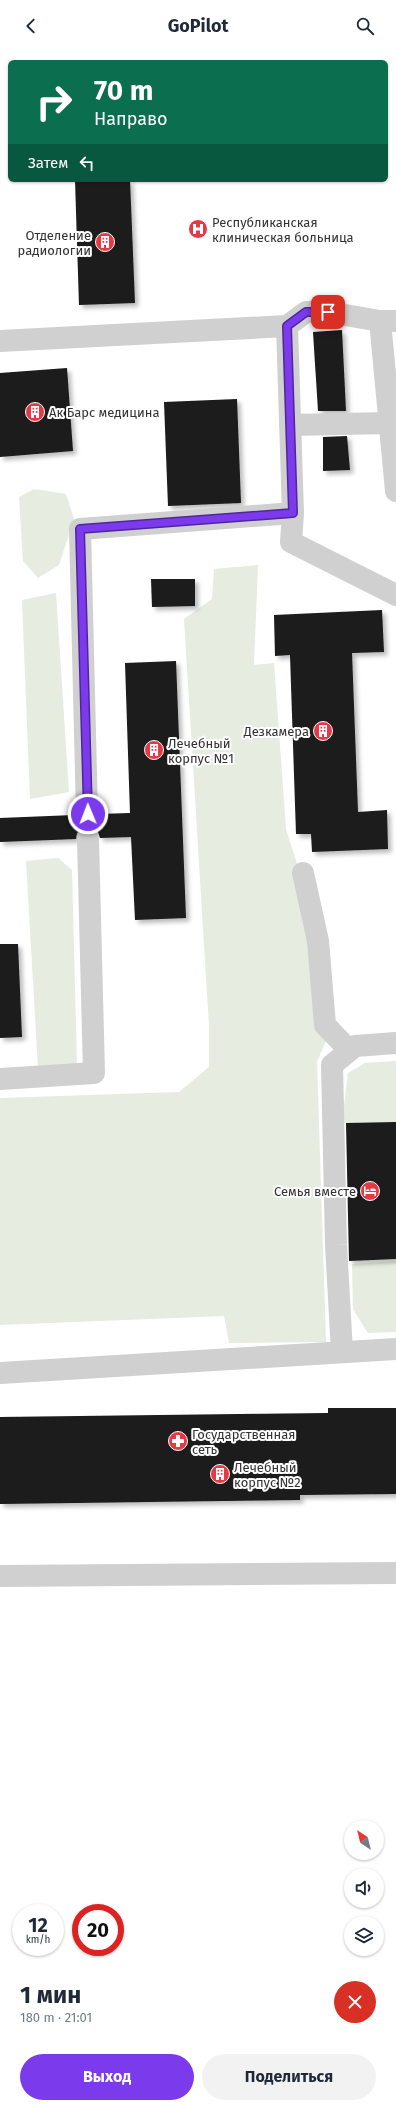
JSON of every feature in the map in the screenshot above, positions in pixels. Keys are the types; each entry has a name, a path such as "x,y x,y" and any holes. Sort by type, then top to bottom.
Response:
{"lane":[{"path":"0,341 287,326 306,312 328,312 388,321 390,423 396,491"},
{"path":"287,326 293,513 291,542 396,595"},
{"path":"290,425 390,423"},
{"path":"88,814 80,529 293,513"},
{"path":"0,1079 94,1073 88,839"},
{"path":"303,873 318,941 325,1025 349,1050"},
{"path":"342,1352 336,1245 332,1065 355,1046 396,1043"},
{"path":"0,1374 396,1349"},
{"path":"0,1576 396,1573"}],"shaded area":[{"path":"34,489 66,494 74,519 59,565 38,578 23,561 19,497"},
{"path":"258,565 254,665 274,663 286,829 325,953 329,1034 317,1062 326,1342 229,1343 224,1316 0,1325 0,1098 179,1092 209,1067 209,1026 184,619 212,599 214,569"},
{"path":"56,593 69,792 30,799 22,600"},
{"path":"58,858 72,870 77,1065 38,1068 26,861"},
{"path":"396,1061 396,1122 342,1123 348,1073 365,1063"},
{"path":"396,1261 396,1332 368,1333 353,1309 352,1264"}],"building":[{"name":"Отделение радиологии","path":"75,182 130,182 135,303 79,305"},
{"path":"342,330 346,411 318,411 313,332"},
{"name":"Ак Барс медицина","path":"67,368 73,451 0,457 0,373"},
{"path":"237,399 241,503 168,506 164,402"},
{"path":"347,436 350,470 323,471 323,437"},
{"path":"151,579 195,579 195,606 152,607"},
{"name":"Дезкамера","path":"382,610 384,652 352,653 358,812 387,810 388,849 312,852 311,834 296,834 290,655 275,656 274,615"},
{"name":"Лечебный корпус №1","path":"176,661 186,918 135,920 131,837 100,838 98,832 90,827 98,821 99,814 130,813 125,663"},
{"path":"74,815 77,822 85,827 77,833 76,839 0,842 0,818"},
{"path":"0,944 18,944 22,1037 0,1038"},
{"name":"Семья вместе","path":"396,1122 396,1259 349,1261 346,1123"},
{"name":"Лечебный корпус №2","path":"328,1408 396,1408 396,1494 300,1495 300,1500 0,1504 0,1417 328,1413"}],"place":[{"name":"Республиканская клиническая больница","path":"198,229"},
{"name":"Отделение радиологии","path":"105,242"},
{"name":"Ак Барс медицина","path":"35,412"},
{"name":"Дезкамера","path":"323,731"},
{"name":"Лечебный корпус №1","path":"154,750"},
{"name":"Семья вместе","path":"370,1191"},
{"name":"Государственная сеть","path":"178,1441"},
{"name":"Лечебный корпус №2","path":"220,1474"}],"route":[{"path":"88,814 80,529 293,513 287,326 306,312 328,312"}]}
